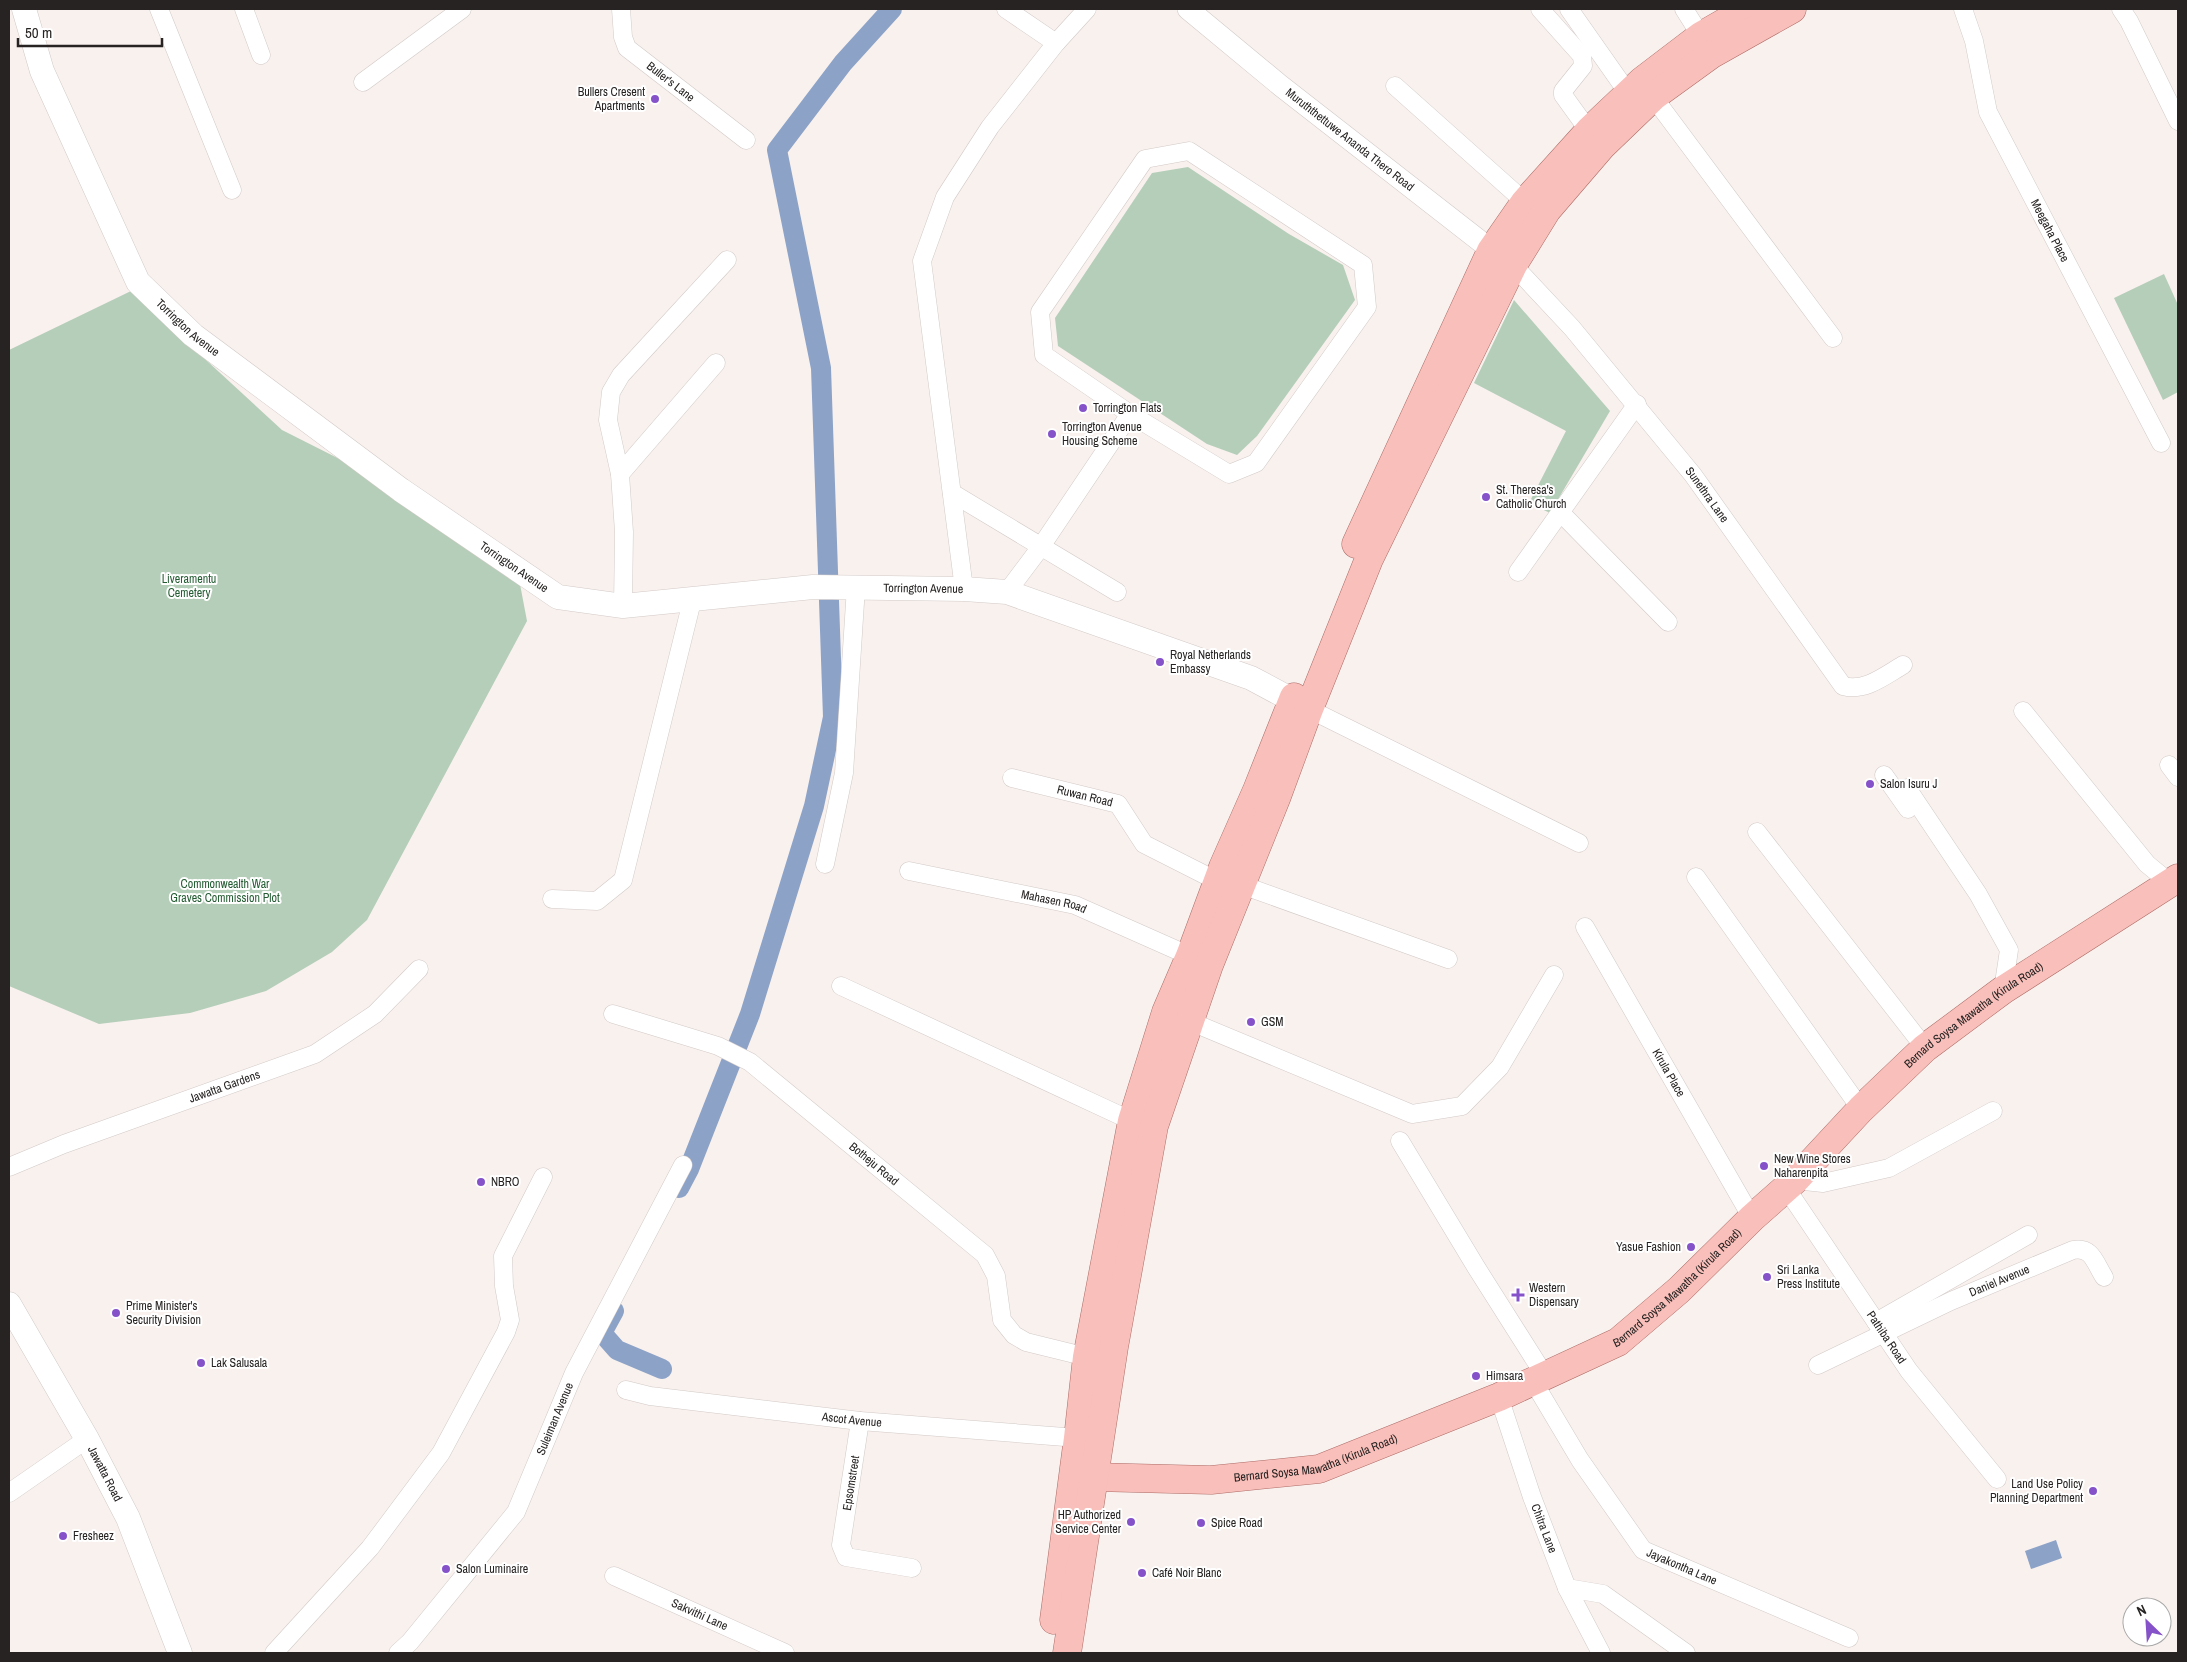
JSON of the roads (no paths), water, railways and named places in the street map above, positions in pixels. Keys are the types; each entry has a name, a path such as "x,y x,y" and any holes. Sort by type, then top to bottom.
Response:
{"main road":[{"name":"Torrington Avenue","path":"24,9 42,70 138,282 193,335 401,490 558,597 623,606 692,601 812,587 964,589 1008,592 1251,678 1301,705"},
{"path":"1048,1653 1083,1475 1114,1347 1154,1126 1209,965 1229,883 1257,790 1301,705 1352,552 1502,258 1525,202 1589,131 1641,90 1706,45 1748,9"},
{"path":"1706,45 1792,9"},
{"path":"1502,258 1547,210 1602,146 1641,90"},
{"name":"Bernard Soysa Mawatha (Kirula Road)","path":"1083,1475 1211,1480 1319,1469 1499,1397 1618,1342 1679,1290 1752,1218 1790,1184 1861,1109 1925,1048 2003,990 2174,880"},
{"path":"1067,1653 1083,1475 1078,1438 1087,1357 1132,1121 1166,1012 1190,956 1229,883"},
{"name":"Jawatta Road","path":"9,1304 87,1439 128,1518 180,1653"}],"street":[{"path":"159,9 232,190"},
{"path":"244,9 261,55"},
{"path":"363,82 462,9"},
{"name":"Buller's Lane","path":"622,9 622,38 627,48 746,140"},
{"path":"1006,9 1056,43"},
{"path":"964,589 922,261 946,197 990,127 1056,43 1086,9"},
{"name":"Muruththettuwe Ananda Thero Road","path":"1188,9 1281,86 1502,258"},
{"path":"1540,9 1582,56 1583,66 1563,91 1565,100 1589,131"},
{"path":"1569,9 1641,90 1833,338"},
{"path":"1684,9 1706,45"},
{"name":"Meegaha Place","path":"1963,9 1974,41 1988,112 2161,442"},
{"path":"2121,9 2129,21 2178,121"},
{"path":"1395,86 1525,202"},
{"path":"1188,151 1363,265 1367,307 1256,463 1229,474 1130,414 1044,355 1040,312 1145,158 1188,151"},
{"name":"Sunethra Lane","path":"1502,258 1572,328 1693,475 1843,686 1854,689 1867,686 1903,665"},
{"path":"623,606 624,532 620,474 608,420 611,392 621,374 727,260"},
{"path":"620,474 716,363"},
{"path":"1518,572 1636,404"},
{"path":"1008,592 1040,548 1130,414"},
{"path":"952,493 1040,548 1117,592"},
{"path":"1560,512 1668,622"},
{"path":"826,864 844,773 856,587"},
{"path":"552,899 597,901 623,880 692,601"},
{"path":"1301,705 1579,843"},
{"path":"2024,711 2147,864 2174,880"},
{"path":"1884,775 1970,897 1997,924"},
{"name":"Ruwan Road","path":"1012,778 1118,804 1144,844 1229,883 1448,959"},
{"path":"1906,788 1997,924 2010,950 2003,990"},
{"path":"1758,832 1925,1048"},
{"name":"Mahasen Road","path":"909,871 1075,905 1190,956"},
{"path":"1696,877 1861,1109"},
{"name":"Kirula Place","path":"1585,927 1752,1218"},
{"name":"Jawatta Gardens","path":"9,1167 64,1144 315,1054 375,1014 419,969"},
{"path":"1189,1021 1412,1114 1462,1106 1500,1067 1554,975"},
{"path":"841,986 1132,1121"},
{"name":"Botheju Road","path":"612,1014 718,1046 750,1062 985,1255 996,1276 1002,1320 1014,1335 1026,1342 1087,1357"},
{"path":"1790,1184 1823,1183 1889,1168 1993,1111"},
{"name":"Jayakontha Lane","path":"1400,1141 1476,1267 1539,1378 1580,1460 1643,1550 1849,1638"},
{"name":"Suleiman Avenue","path":"398,1653 410,1642 516,1512 574,1373 683,1165"},
{"path":"274,1653 370,1548 441,1453 506,1332 510,1320 504,1286 502,1256 543,1177"},
{"name":"Pathiba Road","path":"1790,1184 1880,1328 1910,1370 1997,1479"},
{"path":"1818,1365 2028,1235"},
{"name":"Daniel Avenue","path":"1880,1328 1952,1301 2073,1250 2082,1248 2088,1251 2104,1277"},
{"name":"Ascot Avenue","path":"626,1390 650,1396 860,1421 1078,1438"},
{"name":"Chitra Lane","path":"1499,1397 1532,1497 1568,1588 1601,1653"},
{"name":"Epsomstreet","path":"860,1421 841,1545 846,1557 912,1568"},
{"path":"9,1493 87,1439"},
{"name":"Sakvithi Lane","path":"614,1576 785,1653"},
{"path":"1568,1588 1604,1594 1686,1653"}],"water":[{"path":"2056,1540 2062,1558 2031,1569 2025,1551"}],"waterway":[{"path":"679,1188 689,1169 750,1014 814,806 833,717 821,368 777,150 843,63 892,9"},
{"path":"614,1311 602,1333 617,1350 662,1369"}],"place":[{"name":"Bullers Cresent Apartments","path":"655,99"},
{"name":"Torrington Flats","path":"1083,408"},
{"name":"Torrington Avenue Housing Scheme","path":"1052,434"},
{"name":"St. Theresa's Catholic Church","path":"1486,497"},
{"name":"Royal Netherlands Embassy","path":"1160,662"},
{"name":"Salon Isuru J","path":"1870,784"},
{"name":"GSM","path":"1251,1022"},
{"name":"New Wine Stores Naharenpita","path":"1764,1166"},
{"name":"NBRO","path":"481,1182"},
{"name":"Yasue Fashion","path":"1691,1247"},
{"name":"Sri Lanka Press Institute","path":"1767,1277"},
{"name":"Western Dispensary","path":"1518,1295"},
{"name":"Prime Minister's Security Division","path":"116,1313"},
{"name":"Lak Salusala","path":"201,1363"},
{"name":"Himsara","path":"1476,1376"},
{"name":"Land Use Policy Planning Department","path":"2093,1491"},
{"name":"HP Authorized Service Center","path":"1131,1522"},
{"name":"Spice Road","path":"1201,1523"},
{"name":"Fresheez","path":"63,1536"},
{"name":"Salon Luminaire","path":"446,1569"},
{"name":"Café Noir Blanc","path":"1142,1573"}],"park label":[{"name":"Liveramentu Cemetery","path":"189,586"},
{"name":"Commonwealth War Graves Commission Plot","path":"225,891"}]}
